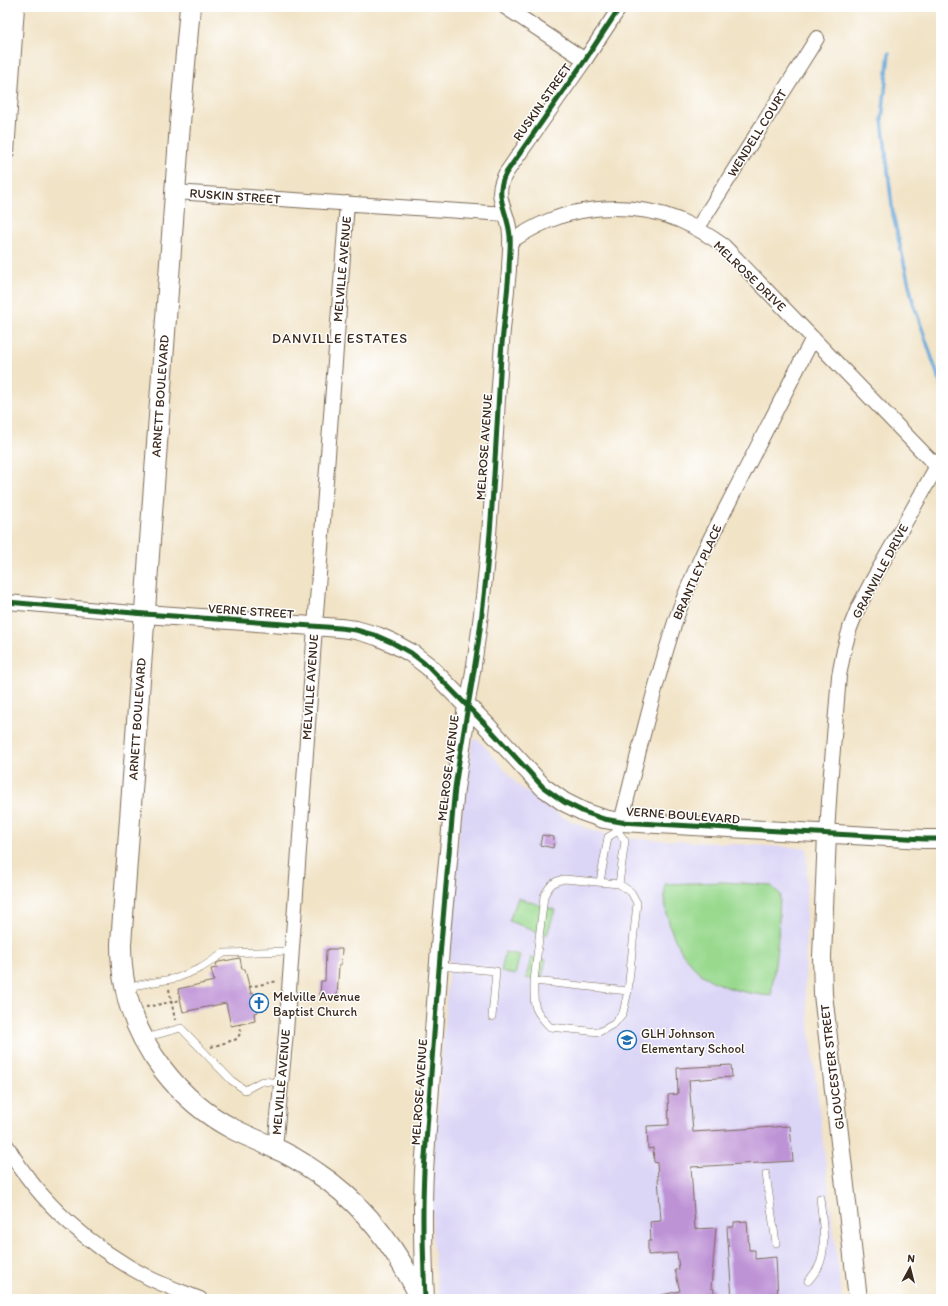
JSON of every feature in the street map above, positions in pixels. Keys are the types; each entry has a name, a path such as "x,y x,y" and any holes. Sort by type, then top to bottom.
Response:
{"main road":[{"name":"ARNETT BOULEVARD","path":"190,7 175,192 121,944 125,987 143,1039 160,1066 176,1085 193,1102 212,1117 233,1129 275,1148 317,1173 341,1191 363,1212 382,1234 412,1279 421,1299"}],"street":[{"path":"7,152 17,7"},
{"path":"505,7 585,60"},
{"name":"RUSKIN STREET","path":"175,192 505,214 500,194 503,178 620,7"},
{"name":"WENDELL COURT","path":"697,229 817,38"},
{"name":"MELVILLE AVENUE","path":"275,1148 290,981 347,203"},
{"name":"MELROSE DRIVE","path":"510,242 529,230 549,221 574,213 596,210 619,209 658,214 679,220 697,229 724,246 813,338 940,465"},
{"path":"505,214 509,228 510,242"},
{"name":"MELROSE AVENUE","path":"426,1299 423,1260 423,1187 439,966 455,789 467,706 476,659 485,581 510,242"},
{"name":"BRANTLEY PLACE","path":"619,827 660,672 675,622 688,588 705,549 813,338"},
{"name":"GRANVILLE DRIVE","path":"827,834 839,676 844,650 858,608 940,465"},
{"name":"VERNE STREET","path":"7,602 356,630 377,636 411,653 428,666 467,706"},
{"name":"VERNE BOULEVARD","path":"467,706 543,787 564,802 619,827 941,839"},
{"name":"GLOUCESTER STREET","path":"827,834 822,957 823,994 858,1299"},
{"path":"7,1146 28,1177 49,1202 91,1241 123,1263 151,1278 200,1299"}],"lane":[{"path":"600,882 608,837 619,827 625,841 619,884"},
{"path":"564,878 619,884 631,892 637,903 628,991 623,1013 614,1024 599,1032 550,1027 539,1015 534,1004 534,981 544,896 548,888 555,881 564,878"},
{"path":"125,987 177,978 201,968 224,954 292,951"},
{"path":"439,966 496,971 492,1017"},
{"path":"534,981 628,991"},
{"path":"143,1039 181,1028 231,1080 245,1090 262,1081 281,1083"},
{"path":"766,1174 769,1204 776,1243"},
{"path":"808,1281 819,1267 822,1253 823,1240 820,1198"}],"path":[{"path":"168,980 170,1002 177,1029"},
{"path":"249,987 280,981 290,981"},
{"path":"132,1010 181,1000"},
{"path":"201,1050 236,1039 241,1032 240,1024"}],"shaded area":[{"name":"GLH Johnson Elementary School","path":"473,740 479,740 520,787 561,816 591,830 623,838 807,848 805,991 842,1299 440,1299 432,1237 432,1184 459,834 471,749"}],"green space":[{"path":"723,882 770,885 780,894 778,939 771,996 728,988 711,981 694,967 686,958 673,935 666,910 665,884"},
{"path":"518,898 555,910 547,935 509,921"},
{"path":"505,952 520,955 515,975 501,972"},
{"path":"531,957 546,960 541,981 526,978"}],"building":[{"path":"542,835 554,837 553,848 540,845"},
{"path":"342,949 341,965 339,965 337,997 320,996 321,981 325,981 326,950"},
{"path":"240,958 242,969 245,969 251,994 254,993 258,1012 254,1013 255,1021 231,1026 226,1003 183,1012 178,989 214,981 211,969 217,968 216,964 219,962"},
{"path":"731,1065 732,1077 689,1080 693,1132 790,1126 793,1161 691,1167 695,1229 716,1228 711,1288 714,1289 713,1299 662,1299 662,1295 680,1291 675,1270 679,1269 677,1253 648,1255 648,1241 651,1241 650,1222 661,1221 657,1163 654,1162 653,1148 648,1149 647,1126 669,1125 668,1095 678,1094 677,1068"},
{"path":"747,1221 749,1250 755,1250 755,1259 776,1257 778,1299 732,1299 727,1227 734,1227 734,1222"}],"waterway":[{"path":"889,53 882,119 893,215 913,302 941,385"}],"cycle path":[{"path":"425,1299 423,1235 424,1171 441,948 455,788 476,658 485,583 492,508 501,356 509,271 510,236 509,227 502,204 502,182 506,173 620,7"},
{"path":"7,602 145,614 340,628 356,630 377,636 411,653 428,666 486,725 543,787 564,802 584,812 604,819 621,822 941,839"}],"place":[{"name":"Melville Avenue Baptist Church","path":"259,1003"},
{"name":"GLH Johnson Elementary School","path":"627,1040"}],"district":[{"name":"DANVILLE ESTATES","path":"340,338"}]}
